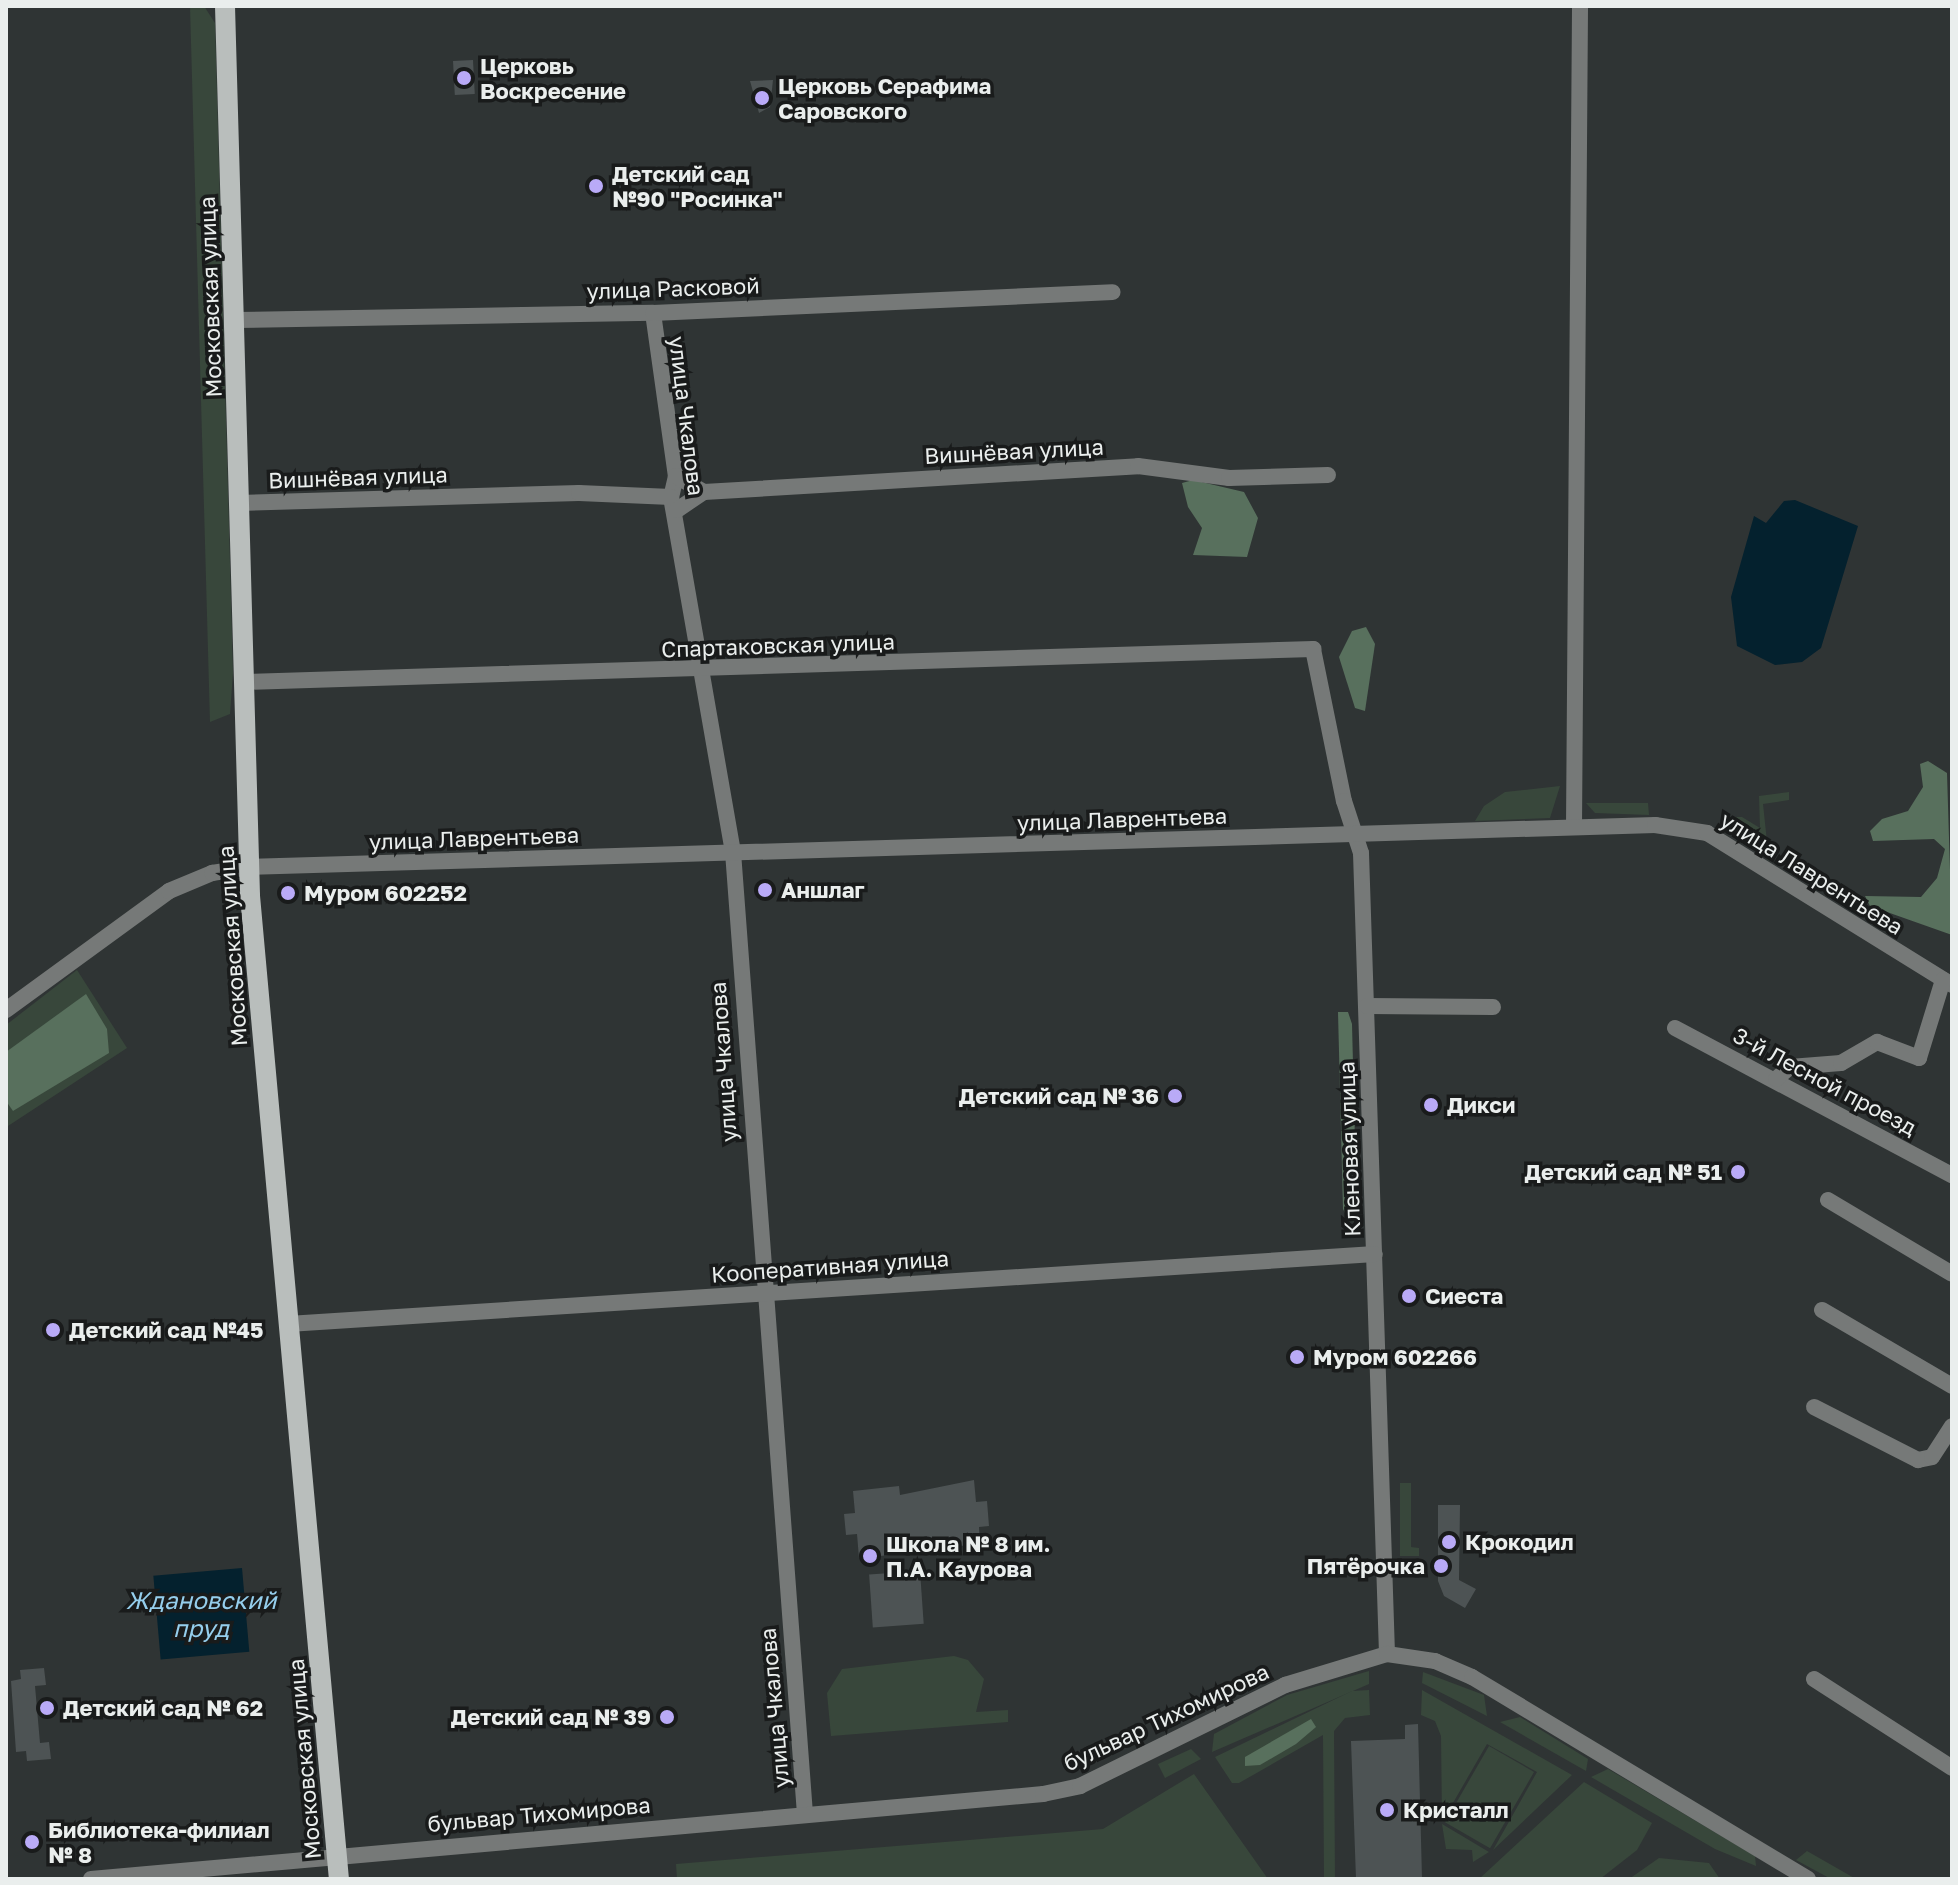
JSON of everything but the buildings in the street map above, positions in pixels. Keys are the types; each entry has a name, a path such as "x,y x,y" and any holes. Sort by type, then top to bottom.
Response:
{"main road":[{"name":"Московская улица","path":"225,6 248,867 339,1879"}],"street":[{"path":"1574,827 1580,6"},
{"name":"улица Расковой","path":"235,320 653,313 1113,292"},
{"name":"улица Чкалова","path":"653,313 676,476 674,503 733,852 762,1292 805,1814"},
{"name":"Вишнёвая улица","path":"704,492 1138,466 1229,478 1328,475"},
{"path":"676,476 704,492"},
{"path":"674,503 704,492"},
{"name":"Вишнёвая улица","path":"239,503 579,493 674,503"},
{"name":"Спартаковская улица","path":"243,682 1313,649"},
{"name":"Кленовая улица","path":"1313,649 1355,834 1367,1006 1387,1654"},
{"name":"улица Лаврентьева","path":"6,1010 169,891 212,873 248,867 1686,825 1707,833 1948,982"},
{"path":"1776,1079 1790,1067 1841,1063 1877,1042 1919,1058 1948,982"},
{"path":"1367,1006 1493,1007"},
{"name":"3-й Лесной проезд","path":"1675,1028 1952,1175"},
{"path":"1828,1200 1952,1274"},
{"name":"Кооперативная улица","path":"288,1324 1375,1254"},
{"path":"1822,1310 1952,1386"},
{"path":"1814,1407 1918,1460 1932,1457 1952,1426"},
{"name":"бульвар Тихомирова","path":"91,1879 1080,1786 1285,1685 1387,1654 1435,1661 1472,1677 1808,1879"},
{"path":"1814,1679 1952,1768"}],"green space":[{"path":"190,6 204,6 215,23 233,673 230,714 210,722"},
{"path":"1193,480 1244,492 1258,518 1247,557 1193,555 1202,528 1188,507 1182,483"},
{"path":"1366,627 1375,644 1365,711 1355,708 1339,657 1352,631"},
{"path":"1928,761 1947,773 1952,935 1870,906 1865,896 1921,897 1937,878 1945,849 1934,839 1873,841 1870,831 1882,819 1908,811 1923,787 1920,764"},
{"path":"1560,786 1550,818 1475,821 1484,806 1505,792"},
{"path":"1789,792 1789,800 1763,804 1769,861 1725,817 1742,817 1760,828 1759,796"},
{"path":"1586,803 1648,803 1649,815 1595,813"},
{"path":"77,970 127,1048 8,1126 6,1025"},
{"path":"86,994 107,1029 109,1053 13,1111 6,1101 6,1052"},
{"path":"1338,1012 1348,1012 1352,1024 1357,1222 1349,1221 1343,1209"},
{"path":"1400,1483 1411,1483 1411,1547 1419,1548 1419,1556 1400,1556"},
{"path":"954,1656 968,1660 984,1679 976,1712 1008,1710 1008,1722 831,1736 827,1693 842,1669"},
{"path":"1369,1671 1369,1684 1212,1752 1214,1734 1287,1695"},
{"path":"1423,1672 1484,1695 1487,1716 1422,1683"},
{"path":"1369,1690 1370,1715 1345,1718 1334,1731 1335,1879 1324,1879 1323,1735 1239,1783 1232,1783 1215,1757 1352,1691"},
{"path":"1422,1690 1572,1775 1493,1850 1537,1772 1487,1744 1442,1822 1441,1736 1435,1721 1421,1715"},
{"path":"1520,1717 1588,1759 1586,1771 1500,1722"},
{"path":"1311,1719 1316,1727 1296,1744 1260,1765 1245,1766 1245,1757"},
{"path":"1489,1746 1534,1772 1490,1848 1445,1822"},
{"path":"1191,1749 1201,1759 1165,1778 1158,1764"},
{"path":"1608,1769 1755,1856 1756,1866 1715,1849 1591,1777"},
{"path":"1194,1774 1268,1879 677,1879 676,1864 1103,1829"},
{"path":"1584,1782 1652,1823 1637,1850 1600,1879 1479,1879"},
{"path":"1442,1824 1489,1852 1473,1862 1472,1850 1446,1849"},
{"path":"1807,1851 1856,1879 1831,1879 1796,1860"},
{"path":"1659,1858 1709,1863 1720,1879 1629,1879"}],"water":[{"path":"1795,500 1858,526 1821,648 1802,662 1775,665 1737,646 1731,597 1754,516 1766,523 1784,501"},
{"name":"Ждановский пруд","path":"242,1568 249,1652 161,1659 153,1576"}],"place":[{"name":"Церковь Воскресение","path":"464,78"},
{"name":"Церковь Серафима Саровского","path":"762,98"},
{"name":"Детский сад №90 \"Росинка\"","path":"596,186"},
{"name":"Аншлаг","path":"765,890"},
{"name":"Муром 602252","path":"288,893"},
{"name":"Детский сад № 36","path":"1175,1096"},
{"name":"Дикси","path":"1431,1105"},
{"name":"Детский сад № 51","path":"1738,1172"},
{"name":"Сиеста","path":"1409,1296"},
{"name":"Детский сад №45","path":"53,1330"},
{"name":"Муром 602266","path":"1297,1357"},
{"name":"Крокодил","path":"1449,1542"},
{"name":"Школа № 8 им. П.А. Каурова","path":"870,1556"},
{"name":"Пятёрочка","path":"1441,1566"},
{"name":"Детский сад № 62","path":"47,1708"},
{"name":"Детский сад № 39","path":"667,1717"},
{"name":"Кристалл","path":"1387,1810"},
{"name":"Библиотека-филиал № 8","path":"32,1842"}]}
